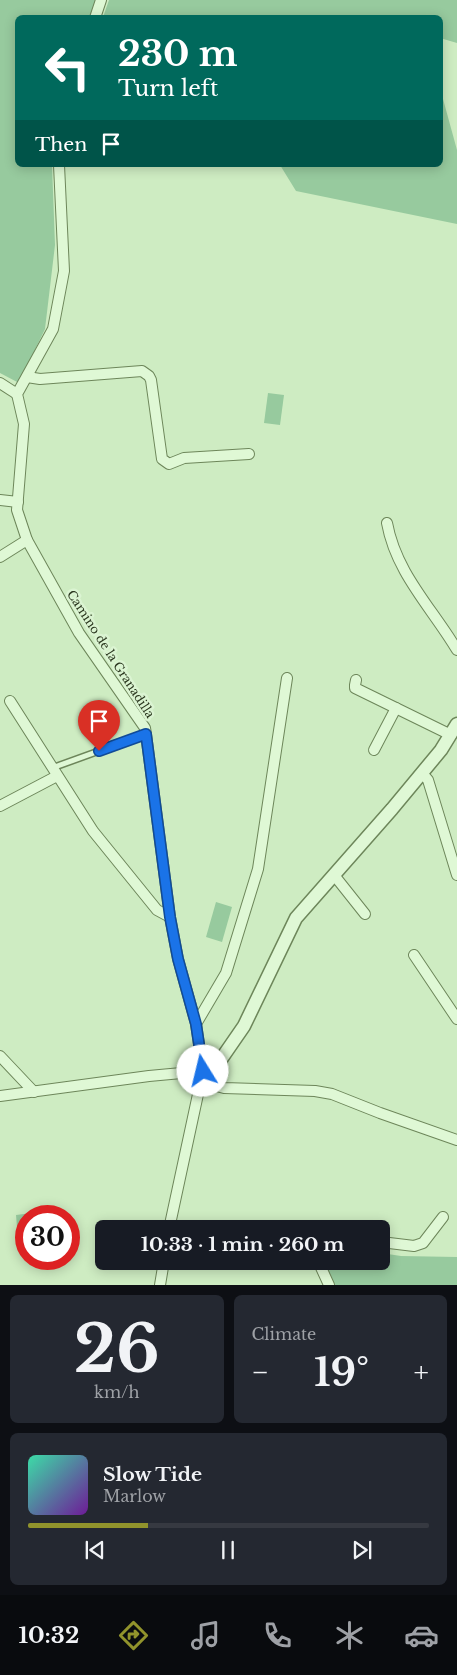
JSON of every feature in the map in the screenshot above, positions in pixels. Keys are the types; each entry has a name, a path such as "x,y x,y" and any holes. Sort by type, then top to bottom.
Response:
{"street":[{"path":"96,15 101,0"},
{"path":"0,382 17,394 53,329 64,271 59,167"},
{"path":"27,377 40,379 142,371 151,380 162,459 166,463 172,464 184,458 249,454"},
{"name":"Camino de la Granadilla","path":"17,394 24,424 18,510 27,540 79,633 145,728 170,917 178,959 196,1024 203,1071 171,1220"},
{"path":"0,500 18,502"},
{"path":"387,523 390,539 398,561 418,594 457,650"},
{"path":"0,557 27,540"},
{"path":"196,1024 226,973 258,869 287,678"},
{"path":"0,1096 215,1068 244,1026 296,918 392,809 454,730 396,708 356,688 356,680"},
{"path":"10,701 93,831 156,910 170,917"},
{"path":"374,750 396,708"},
{"path":"0,806 54,772"},
{"path":"422,773 428,780 457,876"},
{"path":"334,875 365,914"},
{"path":"414,955 457,1019"},
{"path":"0,1056 34,1092"},
{"path":"203,1071 213,1085 224,1088 315,1091 332,1094 380,1113 455,1136"},
{"path":"390,1243 414,1246 423,1242 443,1217"},
{"path":"160,1285 162,1270"},
{"path":"322,1270 329,1285"}],"lane":[{"path":"54,772 146,734"}],"green space":[{"path":"0,0 96,0 91,15 15,15 15,167 52,167 55,245 45,329 19,383 0,373"},
{"path":"109,0 457,0 457,43 443,39 443,15 104,15"},
{"path":"443,99 457,150 457,224 296,191 281,167 443,167"},
{"path":"268,393 284,395 280,425 264,423"},
{"path":"216,902 232,907 222,942 206,937"},
{"path":"390,1254 457,1257 457,1285 335,1285 328,1270 390,1270"}],"route":[{"path":"99,751 146,734 170,917 178,959 196,1024 203,1071"}]}
